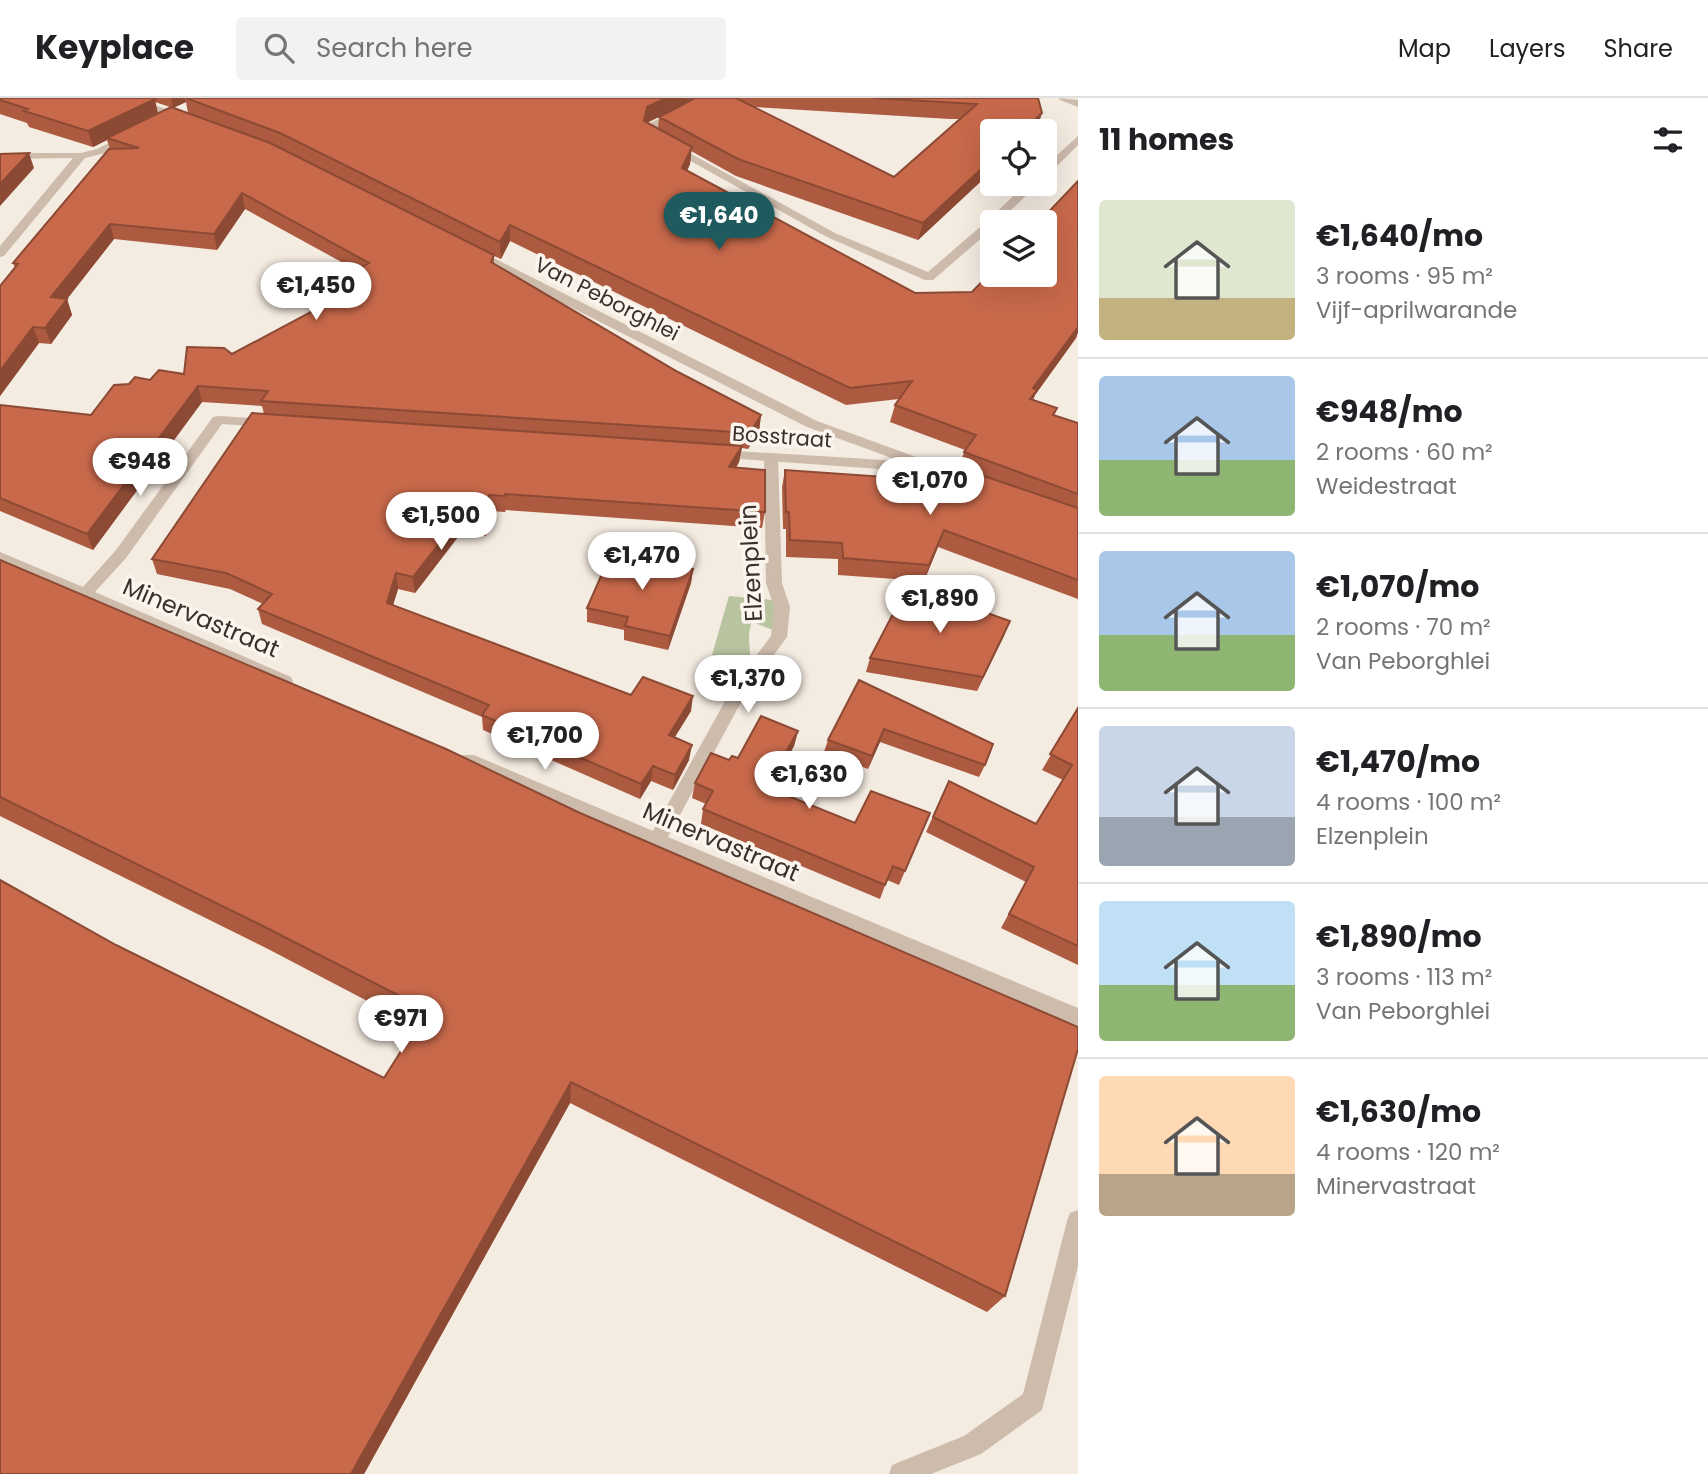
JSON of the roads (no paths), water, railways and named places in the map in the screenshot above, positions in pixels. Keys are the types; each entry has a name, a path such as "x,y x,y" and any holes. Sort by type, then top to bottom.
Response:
{"street":[{"path":"125,98 180,112 196,122"},
{"path":"712,98 652,126 649,135 831,235 929,277 980,234"},
{"path":"1064,98 1078,104"},
{"path":"163,121 180,112"},
{"path":"0,156 81,156 101,151 138,133"},
{"path":"1057,160 1078,139"},
{"path":"0,253 81,156"},
{"path":"1006,210 1020,196"},
{"name":"Van Peborghlei","path":"464,248 812,424 977,484"},
{"path":"85,594 121,554 218,420 287,425"},
{"name":"Bosstraat","path":"704,453 925,467"},
{"name":"Elzenplein","path":"656,842 740,690 779,637 782,607 774,583 771,457"},
{"name":"Minervastraat","path":"0,557 298,687"},
{"name":"Minervastraat","path":"451,753 656,842 1078,1017"},
{"path":"901,1474 972,1445 1033,1401 1078,1221"}]}
